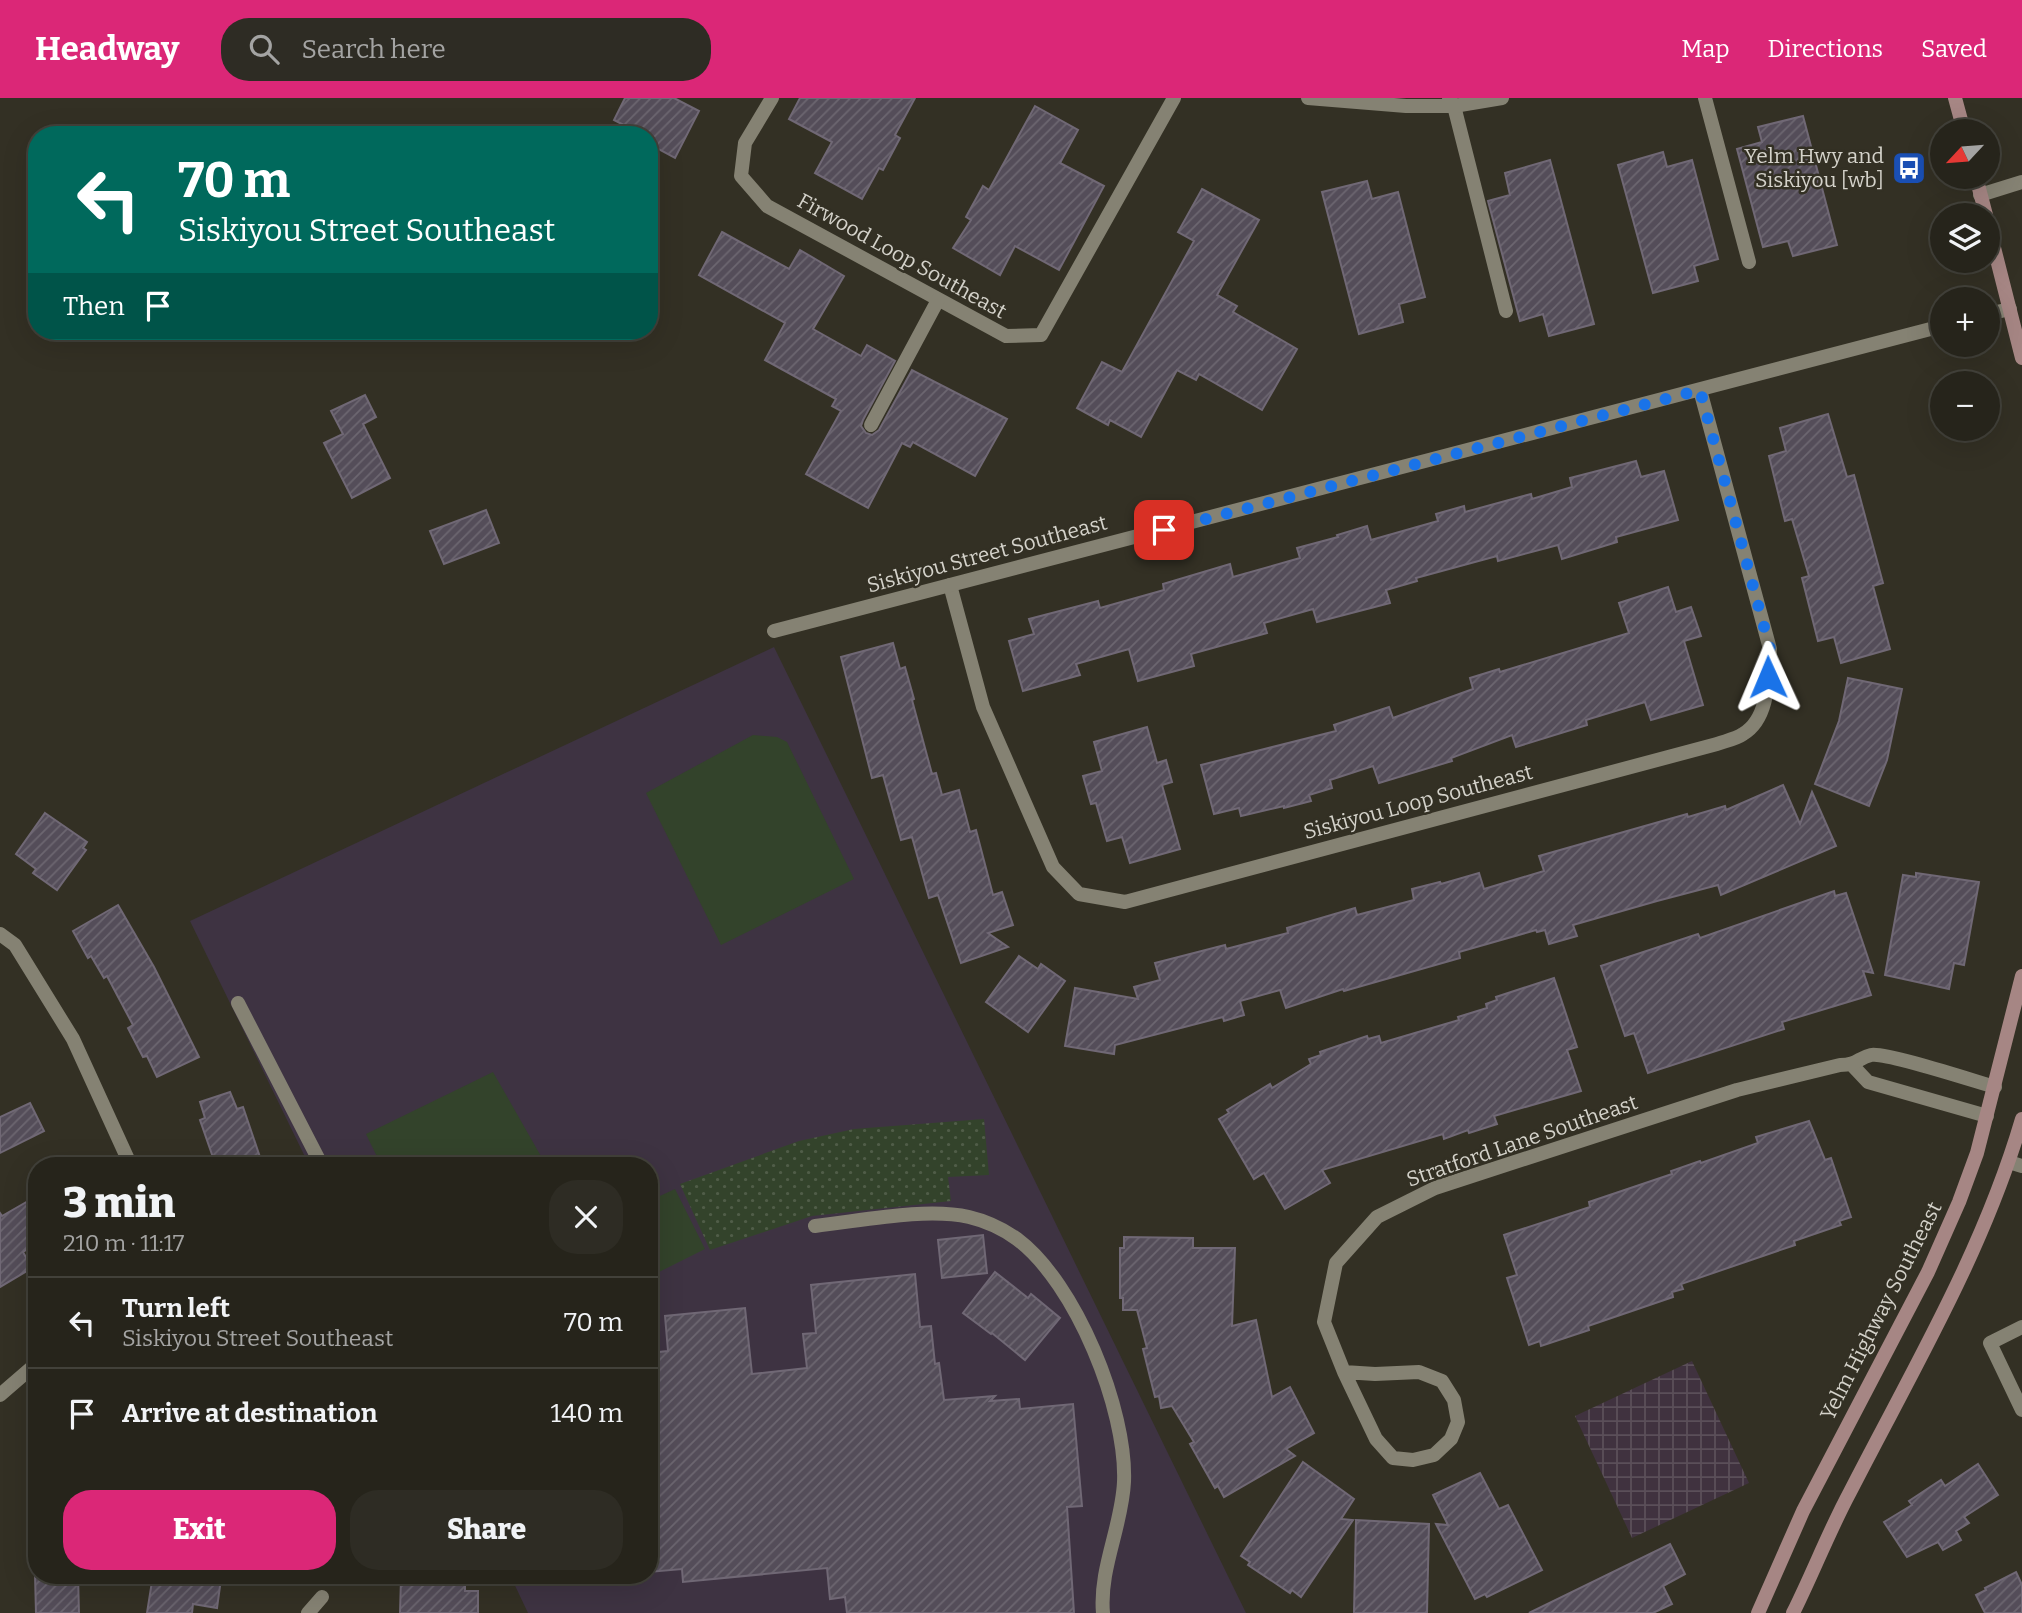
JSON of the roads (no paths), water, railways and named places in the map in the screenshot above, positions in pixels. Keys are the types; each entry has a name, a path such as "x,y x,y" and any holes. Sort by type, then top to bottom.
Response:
{"main road":[{"path":"1955,98 1961,119"},
{"path":"1979,189 1982,203"},
{"path":"2000,271 2022,358"},
{"name":"Yelm Highway Southeast","path":"1758,1613 1803,1511 1928,1272 1973,1166 2022,976"},
{"path":"1793,1613 1849,1493 1901,1398 2016,1164 2022,1119"}],"street":[{"name":"Firwood Loop Southeast","path":"772,98 745,143 741,176 766,206 1006,336 1041,335 1174,98"},
{"path":"1308,98 1406,106 1502,98"},
{"path":"1705,98 1749,261"},
{"path":"1451,102 1506,311"},
{"path":"1980,195 2022,182"},
{"path":"872,425 938,300"},
{"path":"2000,311 2010,309"},
{"name":"Siskiyou Street Southeast","path":"774,631 1930,329"},
{"name":"Siskiyou Loop Southeast","path":"950,585 983,707 1053,867 1079,894 1125,902 1744,734 1762,713 1770,649 1700,390"},
{"path":"0,933 15,944 73,1039 127,1157"},
{"path":"238,1003 316,1157"},
{"name":"Stratford Lane Southeast","path":"1344,1372 1375,1374 1419,1371 1442,1381 1454,1400 1458,1422 1451,1439 1434,1455 1413,1461 1393,1458 1376,1439 1344,1372 1324,1322 1336,1263 1377,1217 1435,1188 1737,1090 1840,1065 1852,1065 1872,1054 1899,1059 1995,1087"},
{"path":"1852,1065 1868,1082 1987,1115"},
{"path":"815,1226 933,1214 969,1217 994,1225 1018,1239 1046,1268 1094,1350 1122,1446 1122,1494 1119,1520 1101,1594 1103,1613"},
{"path":"2022,1327 1990,1343 2022,1410"},
{"path":"0,1395 28,1371"},
{"path":"308,1613 322,1597"}],"place":[{"name":"Yelm Hwy and Siskiyou [wb]","path":"1909,168"}]}
